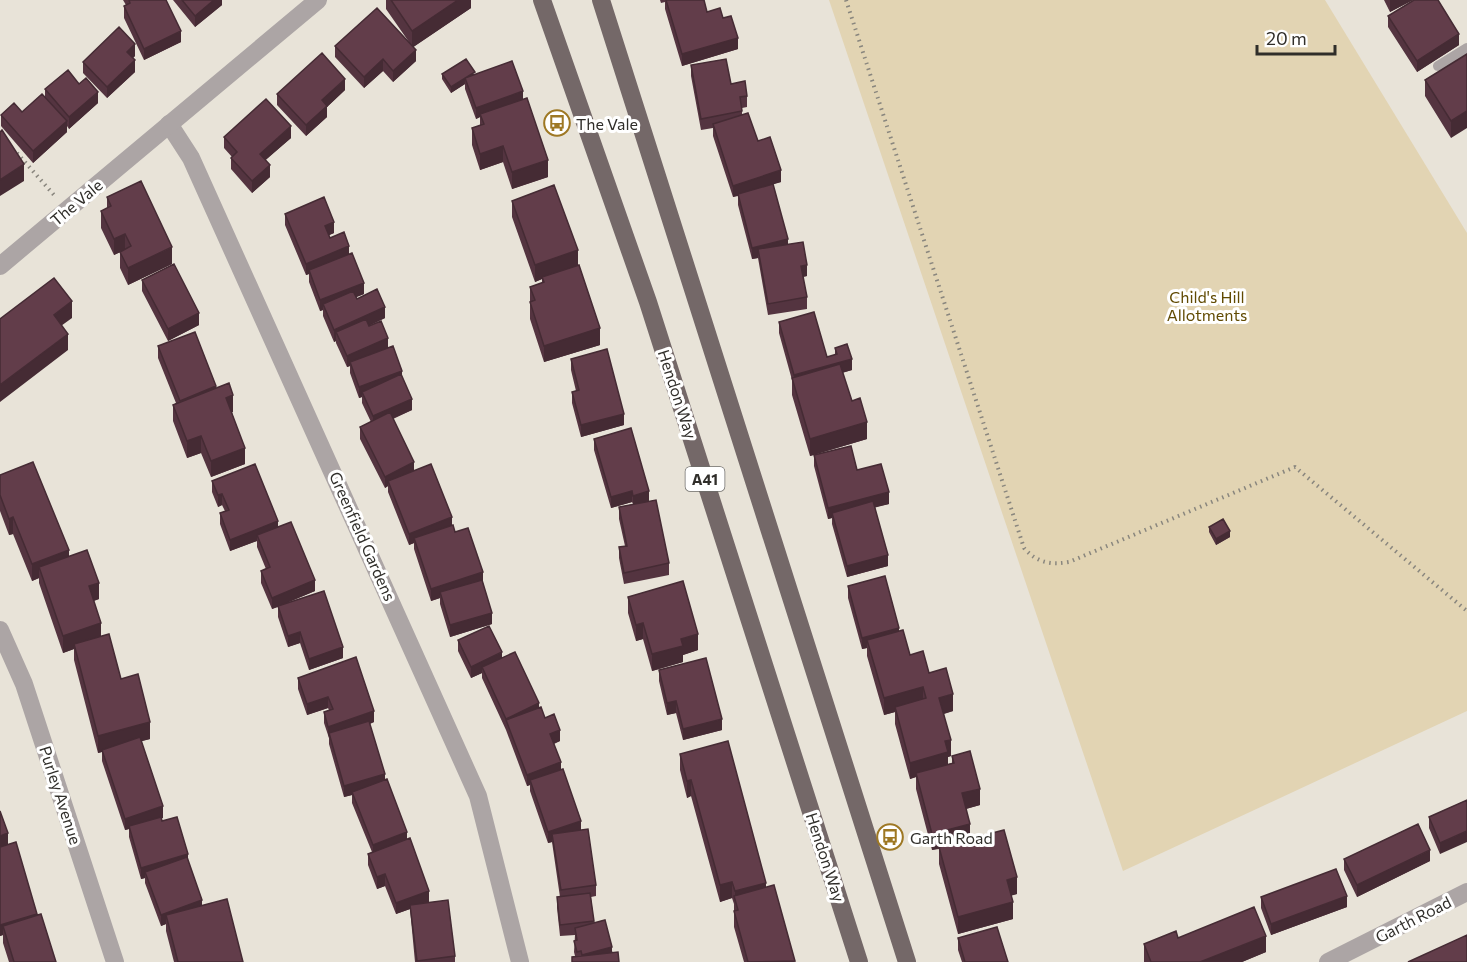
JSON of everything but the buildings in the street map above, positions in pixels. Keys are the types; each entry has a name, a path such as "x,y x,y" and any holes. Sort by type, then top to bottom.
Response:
{"highway":[{"name":"Hendon Way","path":"543,0 648,302 859,962"},
{"name":"A41","path":"601,0 908,962"}],"street":[{"name":"The Vale","path":"0,266 318,0"},
{"name":"Greenfield Gardens","path":"169,124 191,158 478,796 520,962"},
{"name":"Purley Avenue","path":"0,630 24,684 115,962"},
{"name":"Garth Road","path":"1328,962 1467,892"}],"lane":[{"path":"1438,66 1467,48"}],"path":[{"path":"846,0 1024,548 1030,555 1052,565 1069,562 1295,467 1467,611"},
{"path":"15,151 67,210"}],"green space":[{"name":"Child's Hill Allotments","path":"829,0 1325,0 1467,233 1467,711 1123,871"}],"place":[{"name":"The Vale","path":"557,123"},
{"name":"Garth Road","path":"890,837"}]}
